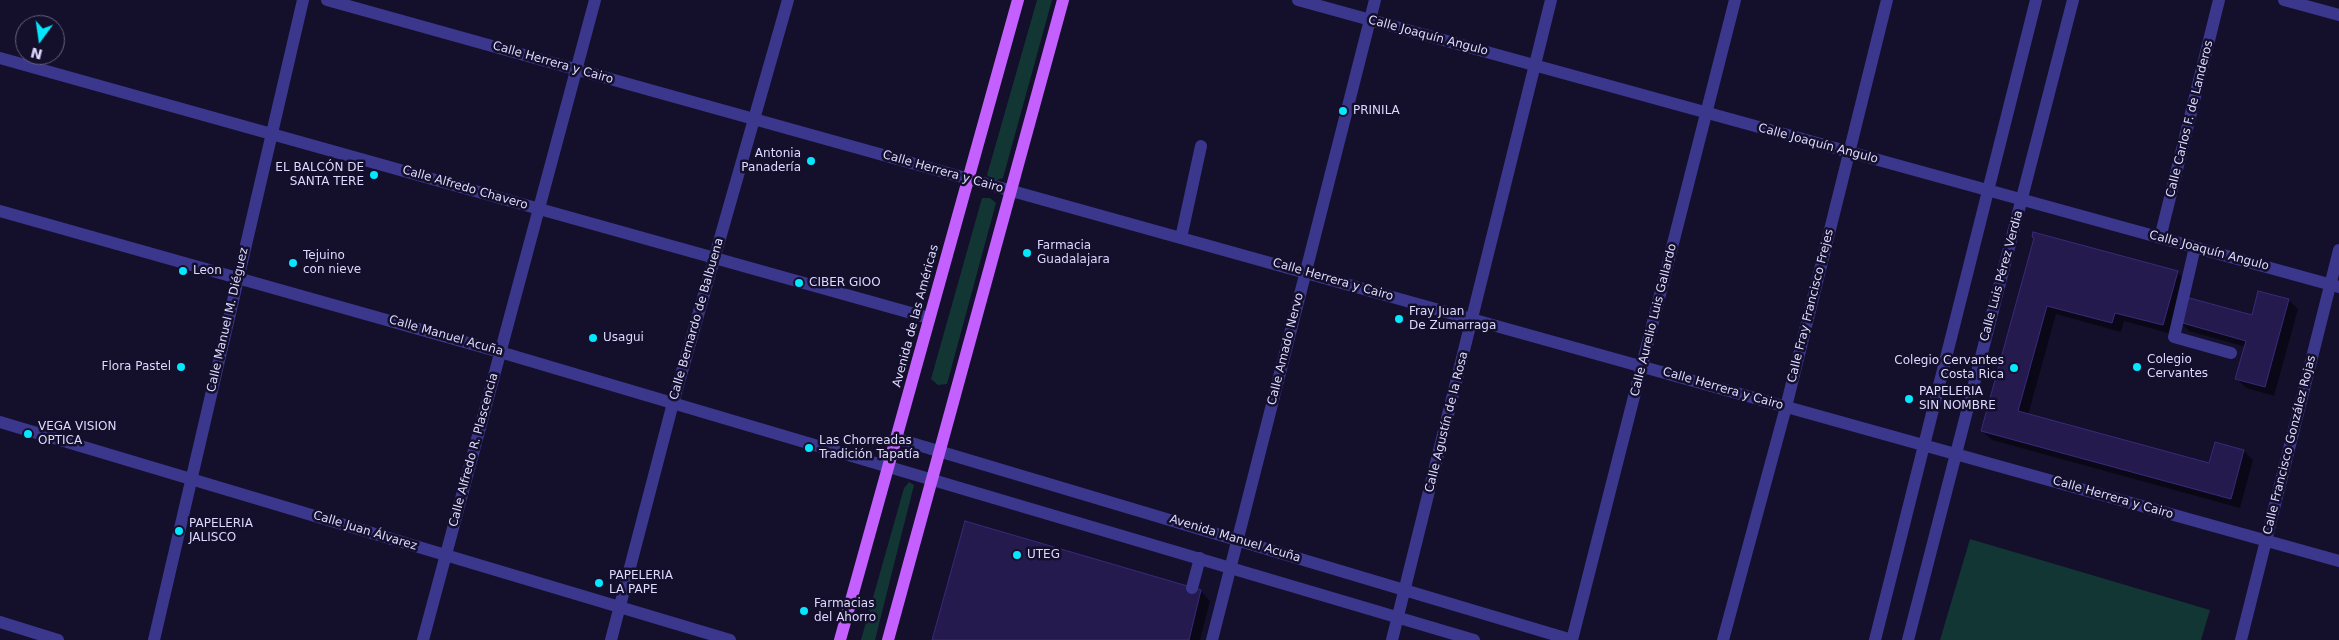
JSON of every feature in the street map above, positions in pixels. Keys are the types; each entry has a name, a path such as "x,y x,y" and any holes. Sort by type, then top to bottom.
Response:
{"main road":[{"name":"Avenida de las Américas","path":"840,640 898,439 929,318 1018,0"},
{"path":"888,640 1063,0"}],"street":[{"name":"Calle Manuel M. Diéguez","path":"154,640 303,0"},
{"name":"Calle Herrera y Cairo","path":"327,0 2339,561"},
{"name":"Calle Alfredo R. Plascencia","path":"422,640 595,0"},
{"name":"Calle Bernardo de Balbuena","path":"611,640 673,403 788,0"},
{"name":"Calle Joaquín Angulo","path":"1298,0 2335,286"},
{"name":"Calle Amado Nervo","path":"1212,640 1375,0"},
{"name":"Calle Agustín de la Rosa","path":"1392,640 1551,0"},
{"name":"Calle Aurelio Luis Gallardo","path":"1572,640 1735,0"},
{"name":"Calle Fray Francisco Frejes","path":"1722,640 1786,407 1887,0"},
{"path":"1875,640 2036,0"},
{"name":"Calle Luis Pérez Verdia","path":"1908,640 2073,0"},
{"name":"Calle Carlos F. de Landeros","path":"2160,238 2219,0"},
{"path":"2284,0 2339,15"},
{"name":"Calle Alfredo Chavero","path":"0,58 929,318"},
{"path":"1182,238 1202,146"},
{"name":"Calle Manuel Acuña","path":"0,211 500,352 890,467"},
{"path":"2195,247 2174,337 2231,353"},
{"name":"Calle Francisco González Rojas","path":"2241,640 2266,540 2335,286 2339,250"},
{"name":"Calle Juan Álvarez","path":"0,422 730,640"},
{"name":"Avenida Manuel Acuña","path":"898,439 1572,640"},
{"path":"890,467 1474,640"},
{"path":"1192,588 1200,558"},
{"path":"0,622 58,640"}],"green space":[{"path":"1037,0 1052,0 1003,178 994,181 987,175"},
{"path":"982,198 990,198 996,203 947,384 938,385 931,379"},
{"path":"909,482 914,485 875,640 861,640 904,488"},
{"path":"1970,539 2210,610 2201,640 1940,640"}],"building":[{"name":"Colegio Cervantes Costa Rica","path":"2033,232 2178,271 2163,325 2115,313 2112,323 2047,306 2018,411 2209,463 2215,442 2244,450 2231,499 1981,431 2034,238 2032,237"},
{"path":"2258,291 2289,299 2265,387 2235,379 2246,341 2179,322 2186,297 2252,315"},
{"name":"UTEG","path":"965,521 1201,590 1189,640 932,640"}],"place":[{"name":"PRINILA","path":"1343,111"},
{"name":"Antonia Panadería","path":"811,161"},
{"name":"EL BALCÓN DE SANTA TERE","path":"374,175"},
{"name":"Farmacia Guadalajara","path":"1027,253"},
{"name":"Tejuino con nieve","path":"293,263"},
{"name":"Leon","path":"183,271"},
{"name":"CIBER GIOO","path":"799,283"},
{"name":"Fray Juan De Zumarraga","path":"1399,319"},
{"name":"Usagui","path":"593,338"},
{"name":"Flora Pastel","path":"181,367"},
{"name":"Colegio Cervantes","path":"2137,367"},
{"name":"Colegio Cervantes Costa Rica","path":"2014,368"},
{"name":"PAPELERIA SIN NOMBRE","path":"1909,399"},
{"name":"VEGA VISION OPTICA","path":"28,434"},
{"name":"Las Chorreadas Tradición Tapatía","path":"809,448"},
{"name":"PAPELERIA JALISCO","path":"179,531"},
{"name":"UTEG","path":"1017,555"},
{"name":"PAPELERIA LA PAPE","path":"599,583"},
{"name":"Farmacias del Ahorro","path":"804,611"}]}
